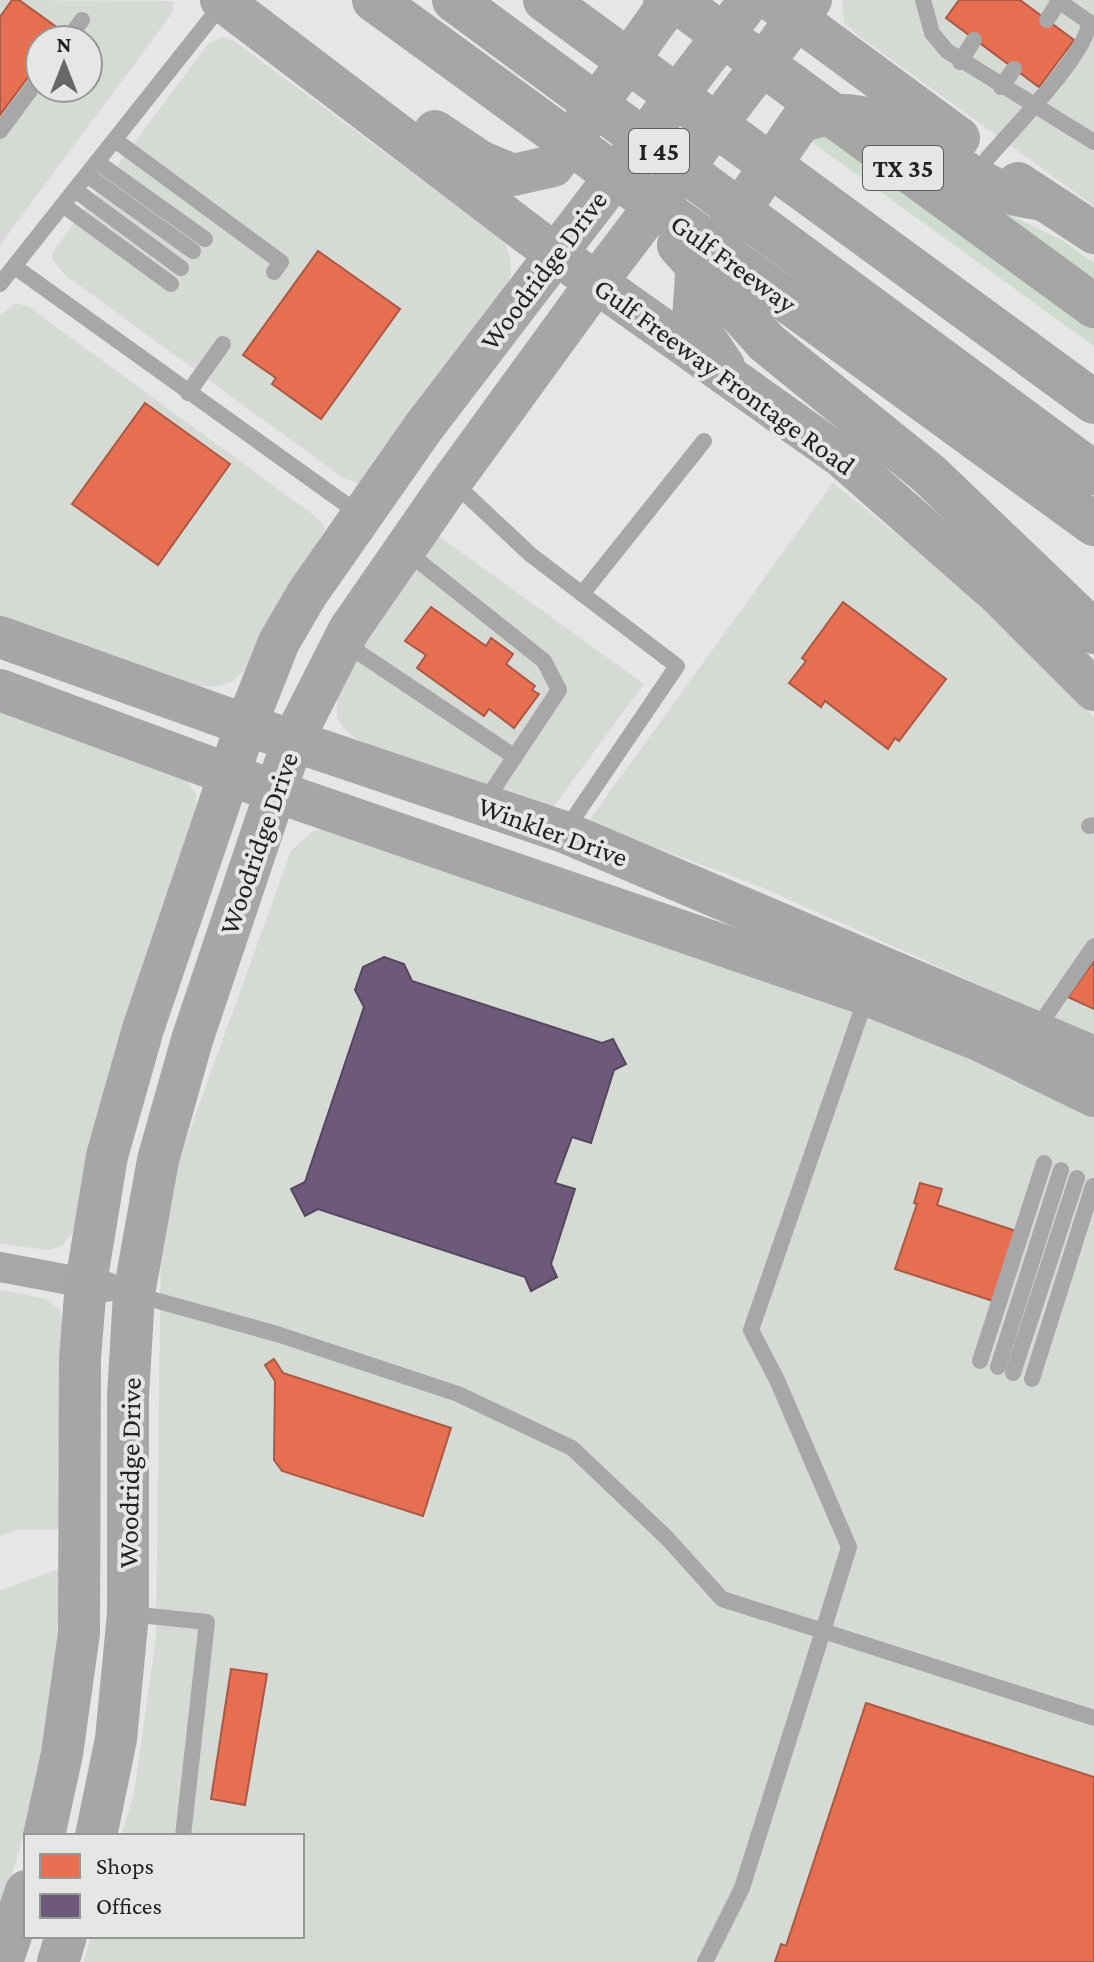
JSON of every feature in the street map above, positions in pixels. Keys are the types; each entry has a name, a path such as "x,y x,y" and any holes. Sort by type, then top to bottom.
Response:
{"highway":[{"name":"Gulf Freeway","path":"374,0 1094,524"},
{"name":"Gulf Freeway","path":"454,0 1094,473"},
{"name":"I 45","path":"545,0 1094,402"},
{"name":"TX 35","path":"675,0 1094,306"},
{"path":"621,181 767,343 929,474 1094,632"},
{"path":"956,424 1094,555"}],"main road":[{"path":"226,4 263,16 480,161 513,175 553,166 662,13 665,0"},
{"name":"Woodridge Drive","path":"96,1834 116,1739 128,1614 128,1396 109,1288 107,1156 129,1076 228,773 279,642 363,515 555,253 750,0"},
{"name":"Gulf Freeway Frontage Road","path":"226,4 555,253 842,457 998,594 1094,690"},
{"path":"793,6 987,159 1042,200 1094,233"},
{"name":"Woodridge Drive","path":"44,1834 62,1754 79,1633 80,1358 158,1160 192,1040 293,740 343,642 452,481 793,6"},
{"path":"744,390 706,343 693,320 696,274 800,122 826,112 857,115 912,135 996,189 1042,200"},
{"name":"Winkler Drive","path":"0,637 246,725 564,832 872,979 981,1041 1094,1096"},
{"name":"Winkler Drive","path":"0,690 274,791 1036,1031 1094,1057"},
{"path":"2,1962 24,1897"},
{"path":"58,1962 65,1938"}],"street":[{"path":"0,1267 109,1288"}],"lane":[{"path":"923,0 932,33 960,62 1094,142"},
{"path":"987,159 1070,61 1089,32 1089,22 1058,1 1047,20"},
{"path":"0,284 226,4"},
{"path":"79,24 82,20"},
{"path":"960,62 974,40"},
{"path":"1001,87 1014,69"},
{"path":"0,131 24,99"},
{"path":"115,140 281,262 274,272"},
{"path":"92,169 199,245"},
{"path":"75,190 181,268"},
{"path":"63,205 171,284"},
{"path":"15,267 363,515"},
{"path":"188,393 223,344"},
{"path":"582,594 704,441"},
{"path":"452,481 531,555 677,666 564,832"},
{"path":"405,550 544,661 559,690 483,805"},
{"path":"343,642 515,757"},
{"path":"1036,1031 1094,946"},
{"path":"705,1962 742,1888 849,1547 777,1380 751,1330 872,979"},
{"path":"980,1361 1044,1163"},
{"path":"1061,1170 1006,1370 1077,1178"},
{"path":"1032,1379 1093,1186"},
{"path":"109,1288 277,1334 458,1394 572,1448 667,1538 722,1599 1094,1718"},
{"path":"128,1614 207,1622 183,1834"}],"shaded area":[{"path":"0,0 173,1 173,12 0,245"},
{"path":"842,0 1094,0 1094,206 860,37 844,23"},
{"path":"224,37 234,41 492,232 505,243 510,257 511,274 506,288 361,484 343,478 64,274 52,259 52,253 208,44"},
{"path":"16,303 29,307 319,519 325,529 246,669 232,682 214,687 194,685 0,619 0,316"},
{"path":"833,483 934,564 1047,667 1094,718 1094,1036 761,887 588,822"},
{"path":"437,535 644,684 551,810 362,743 347,732 337,718 337,684"},
{"path":"0,708 186,779 196,795 196,817 77,1227 62,1246 49,1250 0,1244"},
{"path":"331,827 776,972 1094,1105 1094,1962 84,1962 90,1938 304,1938 304,1834 122,1834 134,1794 156,1637 161,1244 173,1177 291,851 313,831"},
{"path":"0,1290 46,1299 60,1310 65,1328 61,1529 16,1530 0,1536"},
{"path":"63,1567 51,1701 30,1812 0,1916 0,1591"}],"green space":[{"path":"831,129 1064,241 1094,263 1094,346 809,140"}],"building: Shops":[{"path":"12,0 19,0 52,24 24,24 24,83 0,115 0,17"},
{"path":"959,0 1020,0 1074,40 1039,87 946,18"},
{"path":"318,251 400,309 321,419 272,384 276,378 243,355"},
{"path":"145,403 230,464 158,565 72,504"},
{"path":"843,602 946,679 899,741 895,738 888,749 825,701 821,707 789,683 806,661 802,658"},
{"path":"431,607 486,646 491,638 513,654 506,664 535,686 532,690 539,694 514,728 489,709 484,716 417,668 426,655 405,641"},
{"path":"1094,961 1094,1009 1068,997"},
{"path":"920,1183 942,1189 937,1205 1016,1231 993,1301 895,1269 917,1204 914,1203"},
{"path":"274,1359 283,1373 451,1428 423,1516 282,1471 274,1460 275,1381 265,1365"},
{"path":"231,1669 267,1674 245,1805 211,1799"},
{"path":"866,1703 1094,1777 1094,1962 775,1962 781,1944 786,1946"}],"building: Offices":[{"path":"384,957 404,964 412,981 602,1043 613,1039 626,1064 614,1070 591,1143 572,1137 555,1183 575,1189 551,1264 557,1277 531,1291 525,1277 318,1209 305,1216 291,1189 305,1182 364,1007 355,990 363,967"}]}
